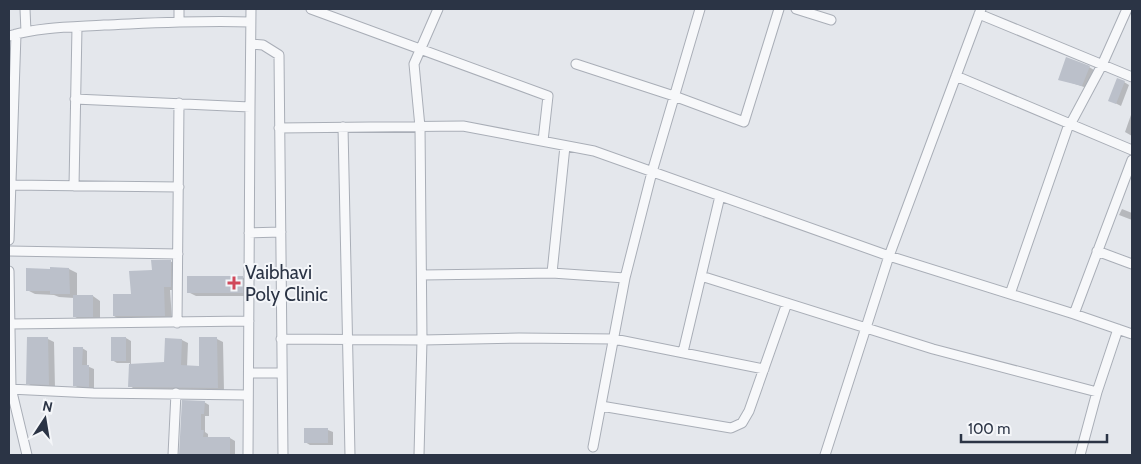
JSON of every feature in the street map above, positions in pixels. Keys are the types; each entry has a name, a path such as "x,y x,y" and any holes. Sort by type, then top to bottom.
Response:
{"street":[{"path":"9,240 17,34 25,9"},
{"path":"179,9 179,21"},
{"path":"248,455 251,9"},
{"path":"311,9 548,96 543,142"},
{"path":"420,455 422,274 420,127 414,64 438,9"},
{"path":"593,447 625,278 652,172 700,9"},
{"path":"576,64 674,96 744,122 779,9"},
{"path":"796,9 831,20"},
{"path":"1010,294 1070,124 1102,65 1127,9"},
{"path":"825,455 889,256 980,11 1132,77"},
{"path":"17,34 77,27 179,21 250,22"},
{"path":"74,186 77,27"},
{"path":"251,44 264,45 279,55 283,455"},
{"path":"956,76 1132,150"},
{"path":"75,99 250,107"},
{"path":"177,323 179,103"},
{"path":"279,128 463,126 594,151 889,256 1132,334"},
{"path":"343,127 350,455"},
{"path":"552,273 565,146"},
{"path":"1074,314 1132,160"},
{"path":"10,185 179,187"},
{"path":"683,352 720,196"},
{"path":"249,233 281,232"},
{"path":"9,251 178,254"},
{"path":"1097,251 1132,264"},
{"path":"9,271 10,389 27,455"},
{"path":"422,274 552,273 625,278"},
{"path":"701,276 933,349 1097,392"},
{"path":"601,406 731,428 742,423 749,411 787,303"},
{"path":"10,324 249,321"},
{"path":"1080,455 1097,392 1118,330"},
{"path":"281,339 614,339 764,370"},
{"path":"248,373 282,373"},
{"path":"10,389 93,393 248,395"},
{"path":"173,455 176,393"}],"building":[{"path":"1066,57 1090,66 1082,86 1058,80"},
{"path":"1117,78 1125,81 1116,104 1108,101"},
{"path":"151,260 171,260 171,287 164,287 165,316 113,316 113,294 131,294 129,271 152,270"},
{"path":"50,267 69,268 70,294 50,294 50,291 26,291 26,268 50,269"},
{"path":"187,276 243,276 243,293 187,293"},
{"path":"73,295 93,295 93,317 73,317"},
{"path":"27,337 48,337 49,385 26,384"},
{"path":"111,337 126,337 126,361 111,361"},
{"path":"199,337 217,337 218,388 128,387 129,364 164,362 165,338 182,339 181,365 199,366"},
{"path":"73,347 83,347 82,365 89,365 89,387 73,386"},
{"path":"182,400 205,401 204,414 201,414 201,430 204,430 203,437 230,437 230,455 179,455"},
{"path":"304,428 328,428 328,443 304,443"}],"place":[{"name":"Vaibhavi Poly Clinic","path":"234,283"}]}
